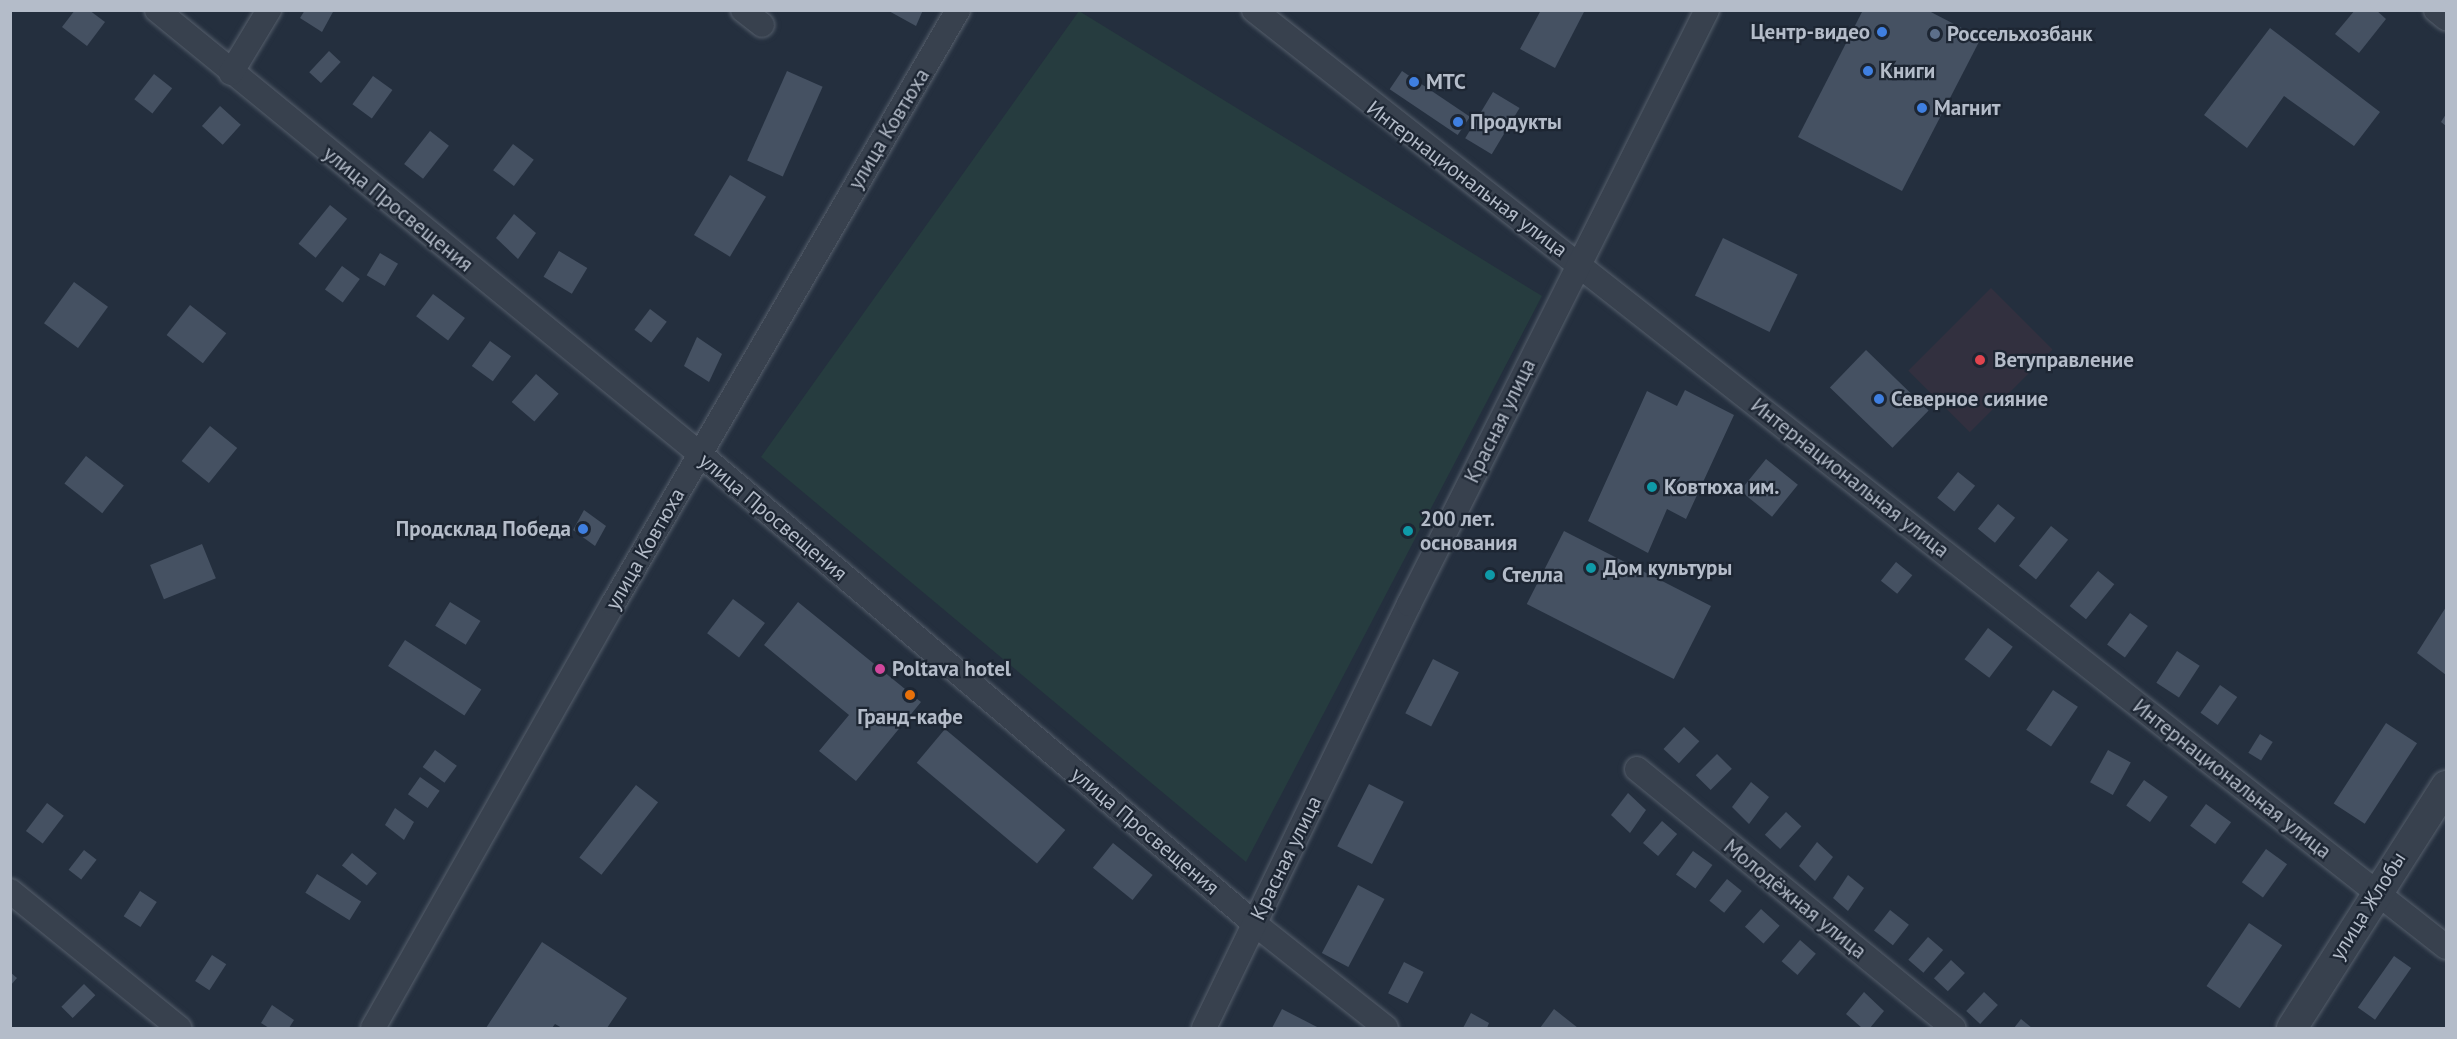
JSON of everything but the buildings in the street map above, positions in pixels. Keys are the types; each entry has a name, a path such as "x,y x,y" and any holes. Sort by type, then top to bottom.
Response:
{"street":[{"name":"улица Просвещения","path":"157,10 231,73 701,455 1255,924 1386,1029"},
{"path":"231,73 269,10"},
{"path":"743,10 762,25"},
{"name":"улица Ковтюха","path":"373,1029 613,604 958,10"},
{"name":"Интернациональная улица","path":"1254,10 1380,114 1578,263 2446,947"},
{"name":"Красная улица","path":"1204,1029 1578,263 1707,10"},
{"path":"2436,10 2446,18"},
{"name":"Молодёжная улица","path":"1637,769 1953,1029"},
{"name":"улица Жлобы","path":"2292,1029 2376,892 2446,786"},
{"path":"10,891 179,1029"}],"shaded area":[{"name":"Ветуправление","path":"1991,288 2053,350 1970,432 1908,371"}],"green space":[{"path":"1079,11 1542,296 1246,862 761,457"}],"place":[{"name":"Центр-видео","path":"1882,32"},
{"name":"Россельхозбанк","path":"1935,34"},
{"name":"Книги","path":"1868,71"},
{"name":"МТС","path":"1414,82"},
{"name":"Магнит","path":"1922,108"},
{"name":"Продукты","path":"1458,122"},
{"name":"Ветуправление","path":"1980,360"},
{"name":"Северное сияние","path":"1879,399"},
{"name":"Ковтюха им.","path":"1652,487"},
{"name":"Продсклад Победа","path":"583,529"},
{"name":"200 лет. основания","path":"1408,531"},
{"name":"Дом культуры","path":"1591,568"},
{"name":"Стелла","path":"1490,575"},
{"name":"Poltava hotel","path":"880,669"},
{"name":"Гранд-кафе","path":"910,695"}]}
